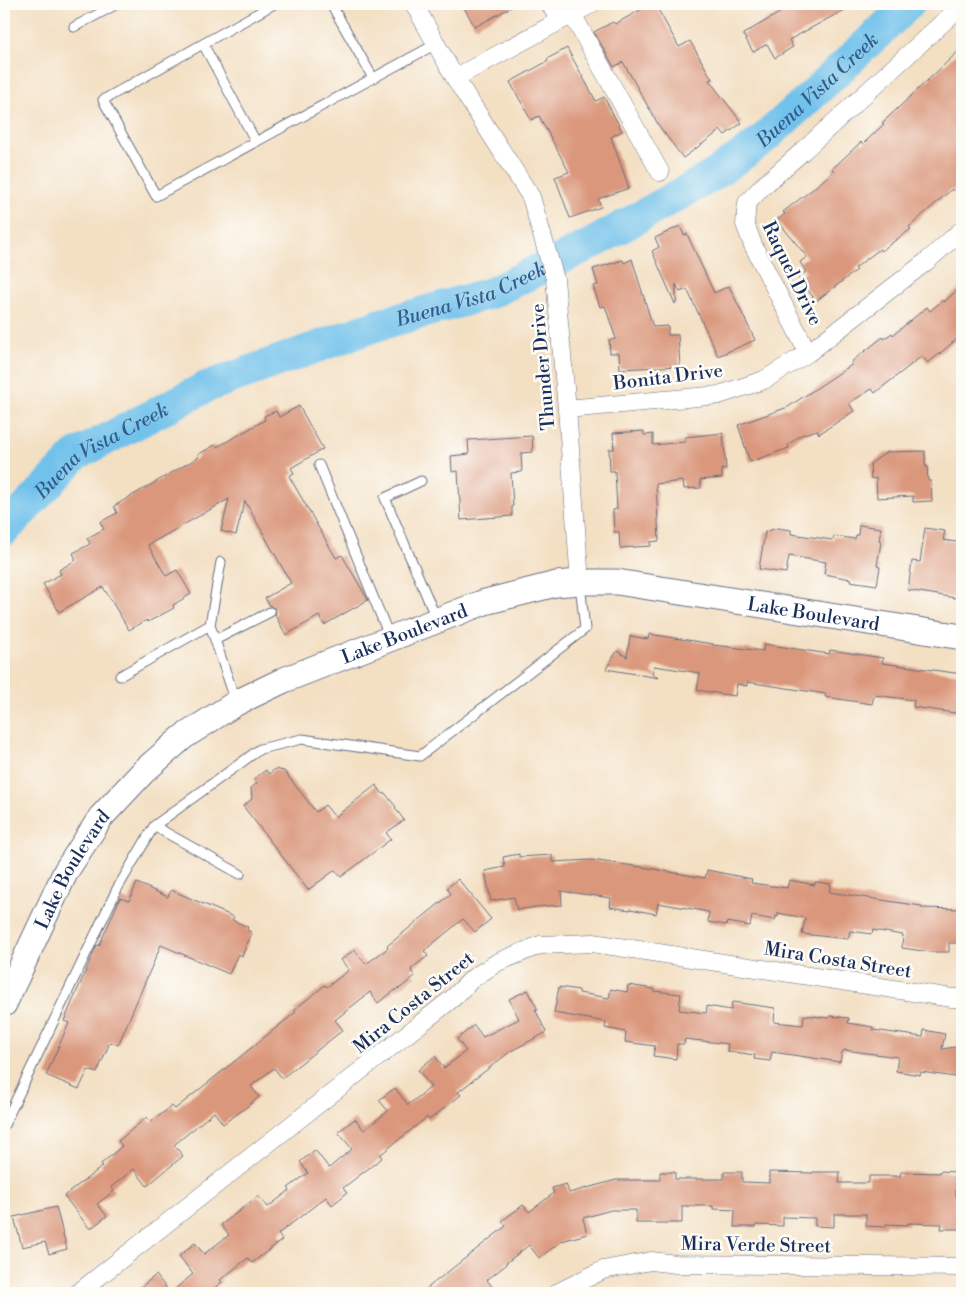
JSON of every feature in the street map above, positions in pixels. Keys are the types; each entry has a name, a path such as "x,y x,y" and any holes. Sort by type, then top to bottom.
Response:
{"main road":[{"name":"Lake Boulevard","path":"4,1004 66,871 100,817 144,771 183,737 236,702 284,680 390,638 485,602 552,585 580,582 618,582 962,637"}],"street":[{"name":"Thunder Drive","path":"414,4 456,78 531,197 547,251 555,280 580,582"},
{"path":"550,4 566,17 660,172"},
{"path":"456,78 591,4"},
{"name":"Raquel Drive","path":"808,352 753,245 745,224 747,203 762,187 962,5"},
{"name":"Bonita Drive","path":"567,409 719,395 764,380 808,352 926,261 962,230"},
{"name":"Mira Costa Street","path":"78,1293 453,998 473,978 498,962 540,946 593,943 962,998"},
{"name":"Mira Verde Street","path":"557,1293 603,1270 651,1261 676,1264 962,1267"}],"lane":[{"path":"74,27 117,4"},
{"path":"274,4 103,100 156,196 436,44"},
{"path":"330,4 373,78"},
{"path":"203,44 256,142"},
{"path":"319,465 390,638"},
{"path":"421,480 385,498 437,621"},
{"path":"221,562 210,625 236,702"},
{"path":"4,1126 117,889 154,826 260,749 302,739 420,756 585,629 580,582"},
{"path":"215,640 270,612"},
{"path":"120,676 210,625"},
{"path":"154,826 240,874"}],"building":[{"path":"462,4 517,4 475,27"},
{"path":"651,4 655,4 679,47 690,41 712,79 709,80 742,123 725,135 721,130 683,158 659,126 623,62 614,67 594,32 613,22 615,24"},
{"path":"795,4 855,4 789,40 793,47 775,58 767,44 753,52 743,34"},
{"path":"567,48 596,101 604,97 622,131 611,137 629,188 598,199 601,207 570,218 555,177 569,172 539,116 531,120 510,82"},
{"path":"962,48 962,183 953,191 952,189 909,227 911,229 881,251 880,249 855,268 857,270 816,301 798,277 806,272 800,262 807,257 777,220 785,214 783,212 834,171 832,169 861,142 863,144 884,124 882,123"},
{"path":"680,226 684,235 687,234 714,293 729,286 755,340 718,356 687,289 680,292 676,284 675,304 652,251 659,247 655,238"},
{"path":"632,259 653,327 668,326 668,335 678,335 680,366 620,369 619,353 610,353 609,340 616,339 605,306 600,307 593,286 598,285 593,269 623,260 624,263"},
{"path":"962,286 962,335 928,363 922,356 875,393 872,389 849,403 854,411 819,434 817,430 801,435 788,445 789,448 750,462 738,425 788,407 853,364 851,362 883,337 884,339 892,333 893,335 927,307 930,311 943,300 944,302"},
{"path":"299,406 323,449 291,468 294,473 289,476 336,558 342,555 368,600 324,625 319,616 286,635 275,615 275,609 270,606 265,598 291,583 245,501 236,535 221,531 229,499 148,545 166,576 177,570 191,594 173,605 174,608 129,630 103,587 59,612 43,584 61,574 59,570 76,560 73,553 90,544 87,538 104,529 100,522 117,513 114,506 199,457 197,455 215,445 217,447 265,420 264,416 276,411 279,417"},
{"path":"644,431 644,435 653,434 653,445 685,442 685,437 723,433 726,469 722,469 722,478 700,480 701,488 684,489 683,481 656,484 659,541 650,542 651,546 620,548 619,532 614,532 613,510 617,509 615,471 610,471 609,449 614,449 613,433"},
{"path":"532,436 533,452 521,453 522,472 511,473 512,516 461,520 458,471 452,472 451,456 469,454 468,440"},
{"path":"925,451 925,466 927,466 928,481 931,481 932,501 913,502 913,496 877,498 876,478 871,479 870,464 887,452"},
{"path":"859,525 881,528 877,566 880,567 877,585 850,581 851,579 824,574 826,562 789,556 786,573 759,569 765,532 777,528 791,530 791,534 833,540 834,536 855,539 856,535 858,535"},
{"path":"925,528 945,531 943,540 962,543 956,578 962,579 962,599 908,590 912,561 920,562"},
{"path":"649,634 763,651 764,644 829,654 830,650 883,658 882,663 962,674 962,714 913,707 914,700 874,695 872,704 825,697 826,694 747,682 747,686 737,684 735,696 697,690 700,673 654,666 652,674 659,678 606,669 617,651 627,657 630,636 648,639"},
{"path":"275,769 284,771 316,812 325,805 335,817 376,785 383,794 385,793 404,820 386,833 391,839 341,877 335,870 308,890 243,806 252,799 251,788 257,783 254,779 266,770 269,774"},
{"path":"519,854 519,857 552,855 552,862 591,860 705,878 707,870 752,879 751,883 787,888 789,880 815,885 815,882 817,882 831,884 829,892 921,906 921,908 962,909 962,943 949,943 949,952 930,952 902,948 903,935 873,930 872,934 850,931 848,939 802,934 805,918 778,913 778,917 776,916 775,920 752,916 750,926 727,922 726,925 708,922 709,912 658,903 656,914 610,907 611,898 561,891 562,905 517,910 514,897 491,901 485,871 505,867 503,857"},
{"path":"458,879 491,919 475,932 463,919 424,951 428,956 411,969 415,976 399,989 378,1003 370,992 335,1020 343,1030 282,1078 274,1068 251,1086 259,1097 223,1124 214,1112 174,1145 183,1156 147,1186 134,1169 111,1187 114,1191 97,1204 107,1216 90,1229 64,1196 103,1166 101,1164 122,1146 118,1141 147,1117 151,1122 172,1106 175,1109 296,1012 294,1010 325,985 327,987 349,970 341,960 354,950 366,964 388,948 387,946 451,894 447,888"},
{"path":"137,883 168,897 171,890 234,917 232,920 248,927 247,930 252,933 242,956 238,954 229,974 161,945 118,1045 110,1042 97,1073 88,1070 79,1089 46,1075 69,1023 64,1021 97,945 99,946 120,898 129,901"},
{"path":"628,985 654,989 654,991 681,994 679,1010 706,1013 707,1006 731,1010 732,1002 775,1008 774,1022 803,1025 804,1015 829,1018 830,1016 849,1018 848,1023 873,1027 873,1030 923,1037 924,1030 945,1034 942,1049 962,1046 962,1078 921,1072 920,1075 896,1071 898,1057 844,1050 840,1062 772,1052 770,1061 754,1059 755,1055 727,1051 728,1044 685,1039 684,1044 677,1044 676,1059 653,1056 655,1046 625,1042 626,1032 605,1028 606,1022 554,1013 559,987 579,990 579,993 609,998 611,989 627,992"},
{"path":"528,990 538,1010 535,1009 545,1033 511,1051 458,1092 461,1095 429,1120 427,1117 380,1155 382,1158 343,1188 347,1193 332,1205 326,1197 278,1234 282,1240 252,1263 248,1258 220,1280 222,1282 208,1293 170,1293 193,1274 179,1256 195,1243 204,1254 229,1235 221,1225 258,1196 268,1207 290,1190 288,1188 308,1173 300,1162 315,1150 329,1168 352,1149 338,1132 355,1119 364,1130 388,1111 379,1100 395,1088 408,1105 431,1087 418,1070 435,1056 444,1068 466,1051 457,1039 474,1025 483,1037 519,1019 509,999"},
{"path":"940,1171 956,1172 956,1196 961,1196 961,1229 941,1229 942,1224 908,1223 908,1225 886,1224 886,1227 866,1226 866,1214 834,1214 834,1227 815,1226 815,1218 783,1217 783,1226 756,1225 756,1227 734,1227 735,1210 713,1209 713,1206 682,1206 682,1223 636,1223 636,1210 611,1210 583,1218 587,1234 562,1241 539,1258 529,1245 487,1280 497,1293 421,1293 506,1226 502,1221 523,1205 529,1212 554,1193 552,1188 566,1184 569,1193 616,1180 660,1180 660,1172 675,1172 675,1179 724,1179 724,1172 742,1172 742,1182 769,1183 769,1172 840,1172 839,1183 869,1183 869,1176 900,1176 901,1172 940,1173"},
{"path":"56,1207 67,1249 49,1254 45,1242 22,1247 14,1217"},
{"path":"156,1275 170,1293 133,1293"}],"waterway":[{"name":"Buena Vista Creek","path":"4,531 76,455 206,387 378,325 491,293 595,242 712,176 759,143 909,4"}]}
